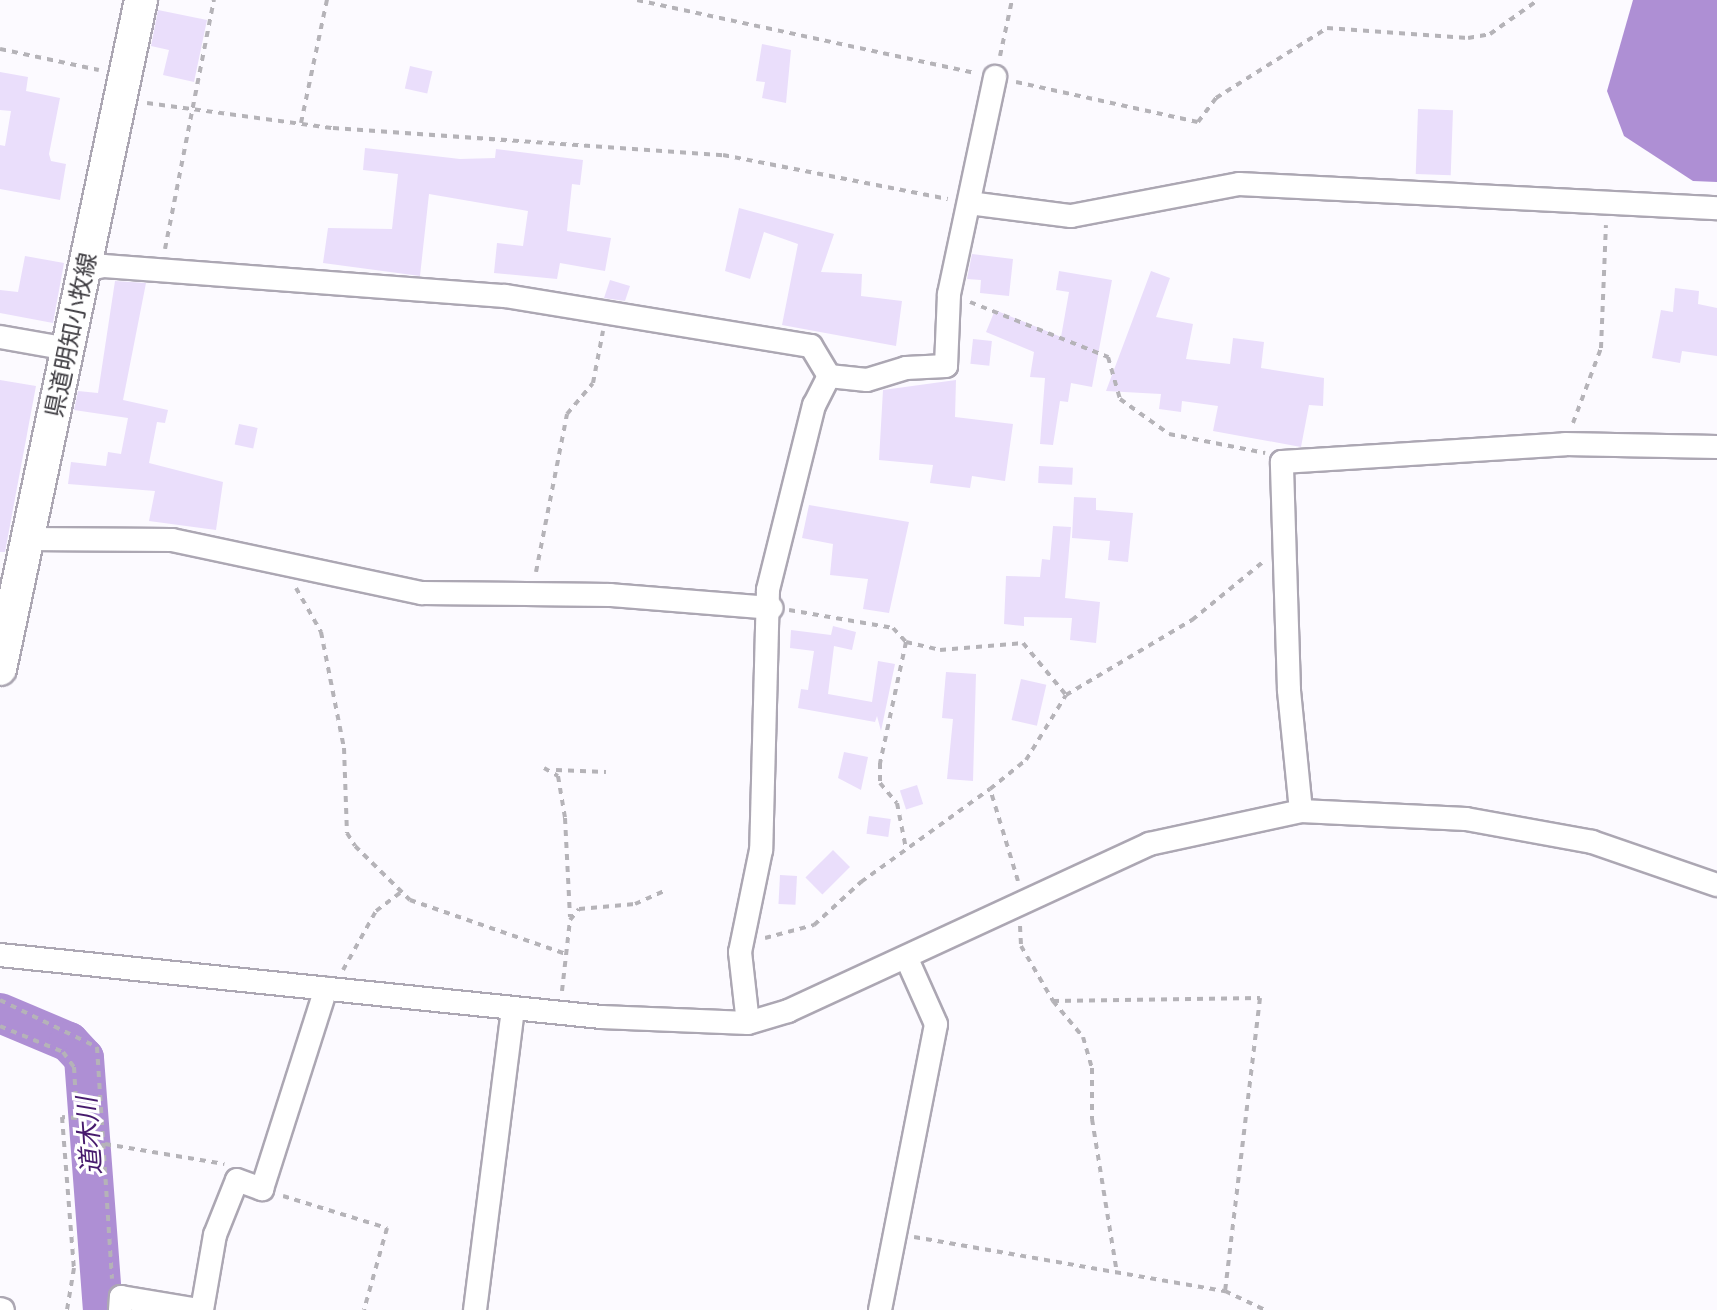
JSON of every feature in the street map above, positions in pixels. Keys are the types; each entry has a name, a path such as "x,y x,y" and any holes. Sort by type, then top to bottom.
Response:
{"main road":[{"name":"県道明知小牧線","path":"0,669 3,634 27,539 141,0"}],"street":[{"path":"829,376 867,380 906,368 946,366 949,294 995,77"},
{"path":"969,203 1071,216 1239,184 1604,205 1717,208"},
{"path":"85,270 161,270 607,309 811,346 829,376"},
{"path":"0,337 68,349"},
{"path":"748,1023 740,952 761,850 771,608 768,590 814,405 829,376"},
{"path":"1301,811 1283,534 1282,462 1565,444 1717,447"},
{"path":"27,539 172,540 281,566 422,593 532,594 771,608"},
{"path":"0,955 513,1009 748,1023 906,957 1149,844 1301,811 1482,822 1592,842 1717,885"},
{"path":"880,1310 936,1024 906,957"},
{"path":"120,1303 200,1310 215,1235 237,1180 262,1189 329,990"},
{"path":"475,1310 513,1009"}],"path":[{"path":"161,270 214,0"},
{"path":"301,124 327,0"},
{"path":"637,0 1198,122 1216,98 1327,28 1468,38 1490,34 1538,0"},
{"path":"995,77 1012,0"},
{"path":"0,49 193,109 301,124 723,155 969,203"},
{"path":"1565,444 1601,348 1604,205"},
{"path":"949,294 1059,333 1108,357 1120,399 1169,434 1273,454 1282,462"},
{"path":"532,594 567,414 593,383 607,309"},
{"path":"744,934 772,939 814,925 906,850 1026,760 1066,695 1202,612 1264,561 1283,534"},
{"path":"281,566 321,632 344,748 347,833 400,893 466,923 566,954"},
{"path":"771,608 893,628 906,642 940,650 1023,643 1066,695"},
{"path":"906,642 880,763 880,783 897,803 906,850"},
{"path":"544,768 606,772"},
{"path":"555,770 565,818 570,920 559,1013"},
{"path":"990,789 1018,883 1021,946 1053,1001 1083,1037 1092,1068 1092,1119 1117,1274"},
{"path":"570,920 593,903 635,904 666,890"},
{"path":"329,990 376,911 400,893"},
{"path":"1053,1001 1260,998 1225,1291"},
{"path":"0,1000 97,1047 113,1292 120,1303"},
{"path":"0,1026 63,1052 74,1067 77,1118 62,1117 74,1268 67,1310"},
{"path":"105,1144 224,1164 237,1180"},
{"path":"262,1189 387,1228 364,1310"},
{"path":"896,1233 1225,1291 1265,1310"}],"shaded area":[{"path":"1633,0 1717,0 1717,182 1693,181 1624,136 1607,91"}],"building":[{"path":"158,10 207,20 194,82 163,75 169,50 151,46"},
{"path":"762,44 791,50 786,103 762,98 765,82 756,81"},
{"path":"410,66 432,71 427,94 405,88"},
{"path":"0,72 28,77 26,91 60,98 49,154 51,161 66,164 60,200 0,189 0,145 5,146 11,111 0,110"},
{"path":"1418,109 1453,110 1451,175 1416,174"},
{"path":"365,148 460,159 495,158 496,149 583,160 580,185 572,184 567,231 611,238 605,271 560,263 557,279 494,273 497,243 523,246 528,211 429,194 420,276 323,263 328,228 392,229 398,174 363,170"},
{"path":"739,208 834,234 821,272 862,274 861,296 902,301 896,346 782,325 798,244 764,232 750,279 725,271"},
{"path":"972,254 1013,259 1009,296 980,293 981,280 967,279"},
{"path":"25,256 64,263 53,323 0,313 0,290 18,292"},
{"path":"1059,271 1112,280 1092,387 1071,383 1068,402 1060,401 1053,445 1040,444 1045,378 1030,377 1034,352 986,332 995,310 1061,337 1069,292 1056,290"},
{"path":"1151,271 1170,278 1156,317 1193,324 1186,359 1230,364 1233,338 1264,342 1261,368 1324,378 1323,406 1309,405 1301,447 1213,431 1218,406 1182,401 1181,412 1159,409 1161,394 1106,391"},
{"path":"610,280 630,286 625,301 604,298"},
{"path":"115,281 146,283 123,400 168,410 165,423 157,422 149,463 223,482 216,530 149,521 155,491 68,484 71,462 106,466 108,452 121,454 128,418 74,410 78,391 98,393"},
{"path":"1675,288 1699,291 1698,304 1717,308 1717,356 1682,351 1680,363 1652,358 1661,310 1673,312"},
{"path":"973,339 992,341 989,366 970,364"},
{"path":"0,380 36,386 5,552 0,552"},
{"path":"956,380 955,417 1013,424 1005,481 972,476 970,488 930,483 933,465 879,460 883,390"},
{"path":"239,424 258,428 253,448 235,445"},
{"path":"1039,466 1073,468 1072,485 1038,483"},
{"path":"1074,497 1096,498 1096,510 1133,513 1128,562 1108,560 1110,541 1072,538"},
{"path":"809,505 909,522 889,613 863,609 868,579 830,575 833,544 802,538"},
{"path":"1053,526 1071,527 1065,598 1100,602 1096,643 1070,640 1072,618 1024,617 1024,626 1004,624 1006,576 1040,577 1042,559 1050,560"},
{"path":"833,626 856,632 852,650 834,646 828,694 872,702 878,661 895,664 881,731 877,716 875,722 798,708 801,689 808,690 814,651 790,648 791,630 831,635"},
{"path":"946,672 976,674 973,781 947,779 953,719 942,718"},
{"path":"1021,679 1046,685 1037,726 1012,720"},
{"path":"844,752 868,757 861,790 838,778"},
{"path":"917,785 923,804 906,810 900,791"},
{"path":"869,816 891,819 888,837 866,834"},
{"path":"833,850 850,867 822,895 805,878"},
{"path":"780,875 797,876 795,905 778,904"}],"waterway":[{"name":"道木川","path":"0,1013 69,1042 84,1058 103,1310"}]}
